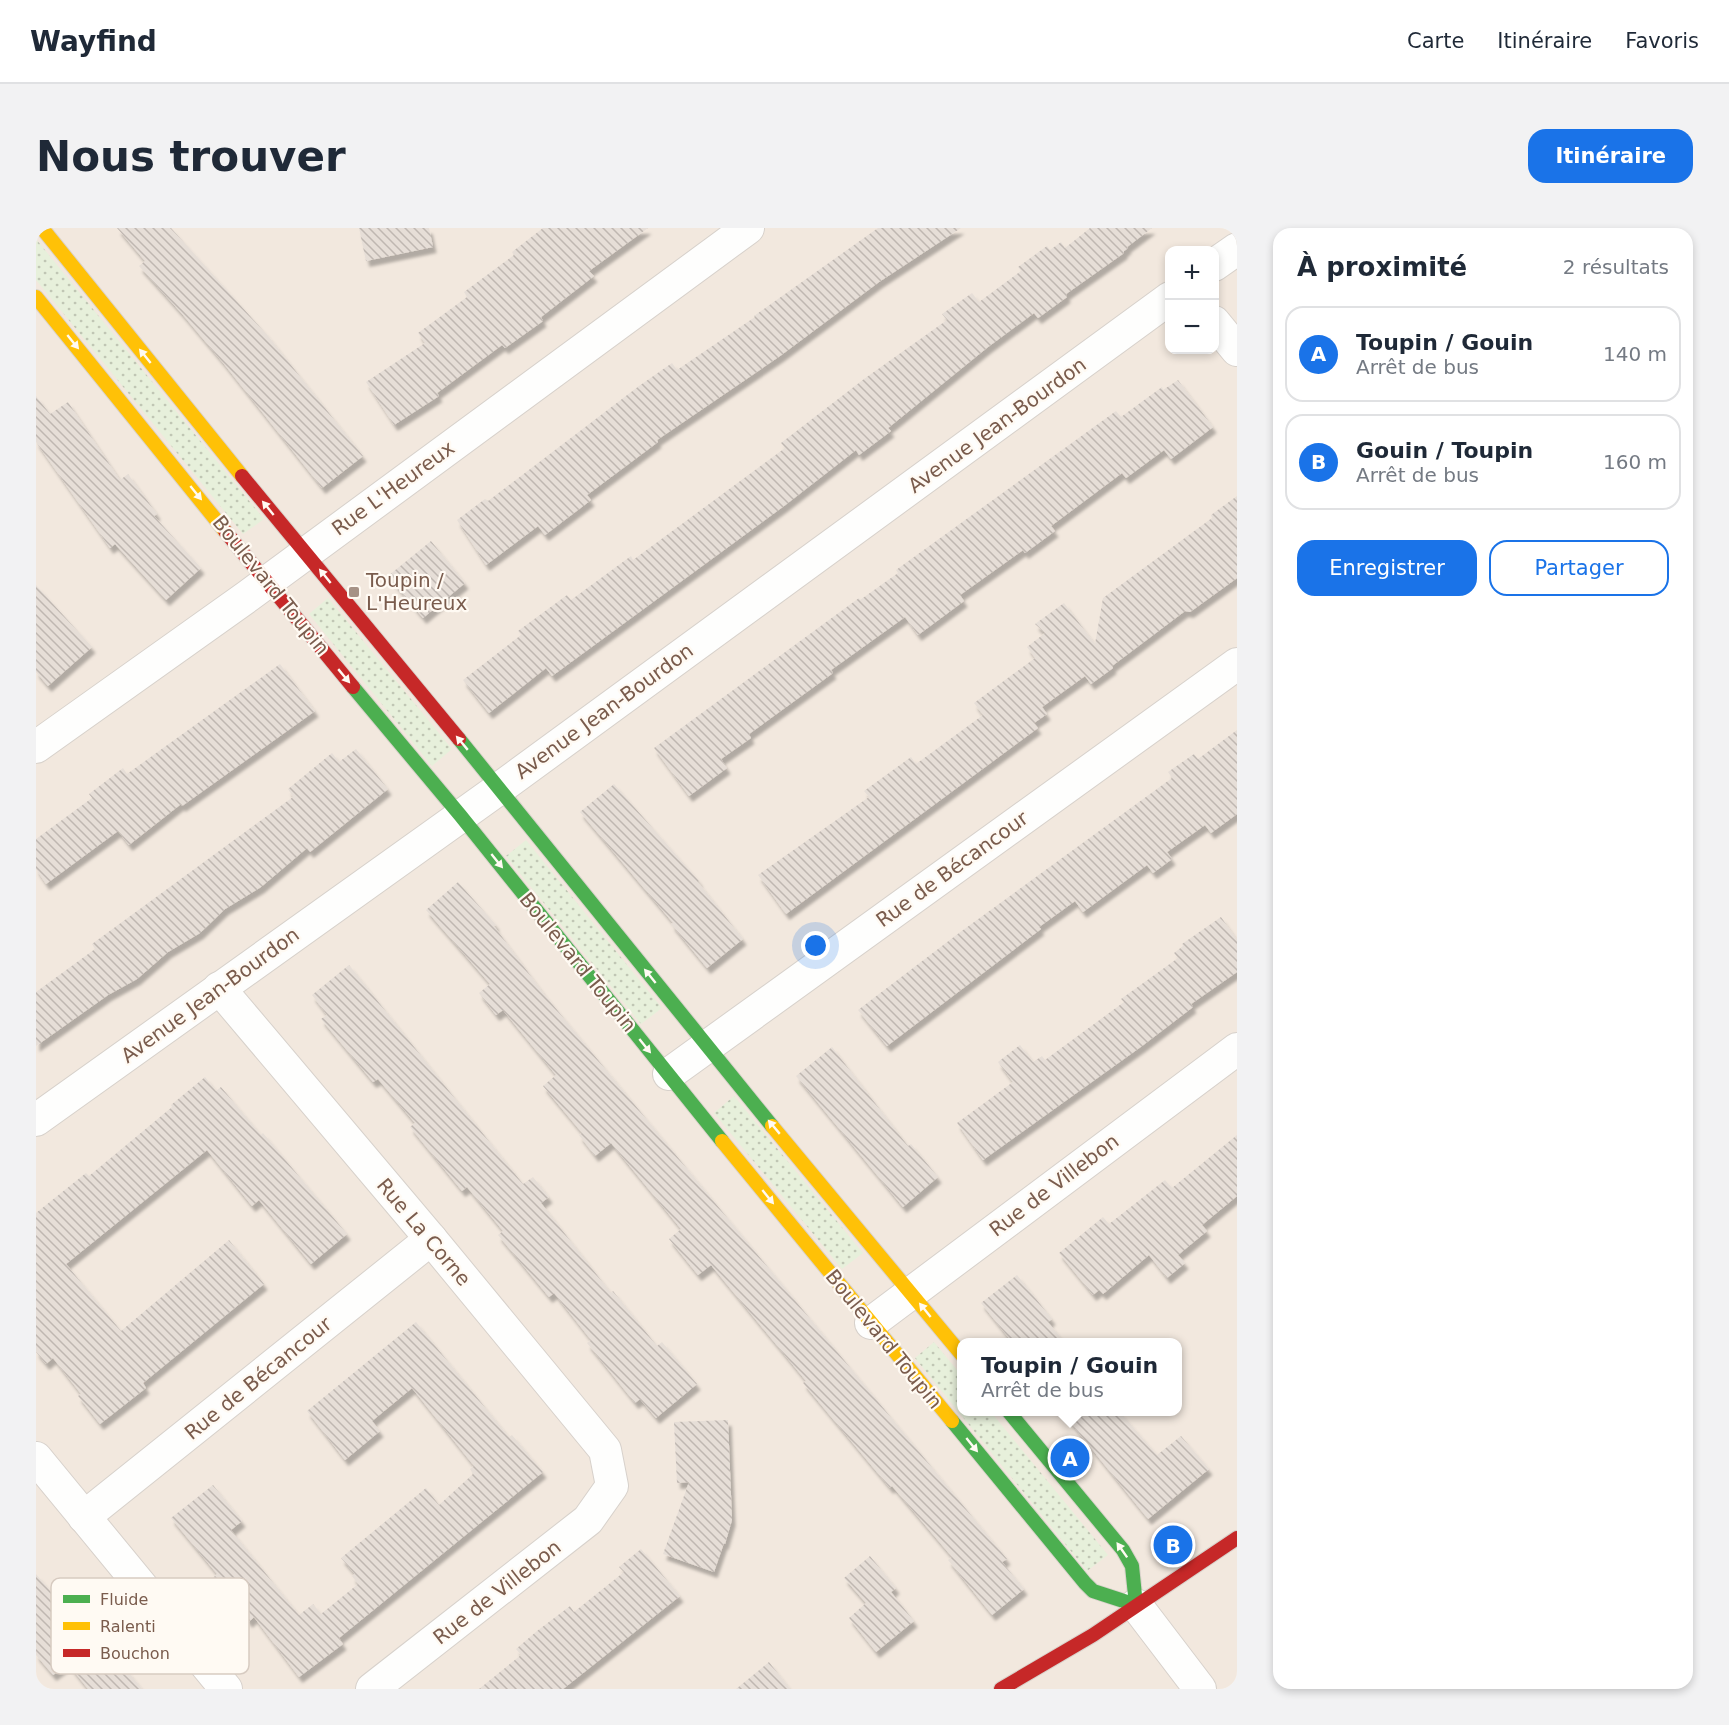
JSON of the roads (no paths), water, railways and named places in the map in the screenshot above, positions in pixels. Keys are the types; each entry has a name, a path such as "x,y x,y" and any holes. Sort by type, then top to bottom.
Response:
{"street":[{"path":"42,228 305,553 500,788 706,1046 957,1349"},
{"name":"Rue L'Heureux","path":"36,747 267,582 734,232"},
{"path":"1219,263 1237,249"},
{"name":"Boulevard Toupin","path":"36,297 1084,1583 1093,1591 1136,1605"},
{"name":"Avenue Jean-Bourdon","path":"36,1120 500,788 1167,300"},
{"path":"1219,327 1237,351"},
{"name":"Rue de Bécancour","path":"669,1074 1237,664"},
{"name":"Rue La Corne","path":"219,988 605,1450 612,1486"},
{"name":"Rue de Villebon","path":"871,1323 1237,1049"},
{"name":"Rue de Bécancour","path":"84,1517 431,1239"},
{"path":"1012,1416 1123,1550 1132,1566 1136,1605 1200,1689"},
{"path":"36,1458 134,1578"},
{"name":"Rue de Villebon","path":"372,1689 588,1520 612,1486"},
{"path":"1001,1689 1093,1635 1237,1538"},
{"path":"214,1674 226,1689"}],"place":[{"name":"Toupin / L'Heureux","path":"354,592"},
{"name":"Toupin / Gouin","path":"1070,1458"},
{"name":"Gouin / Toupin","path":"1173,1545"}]}
